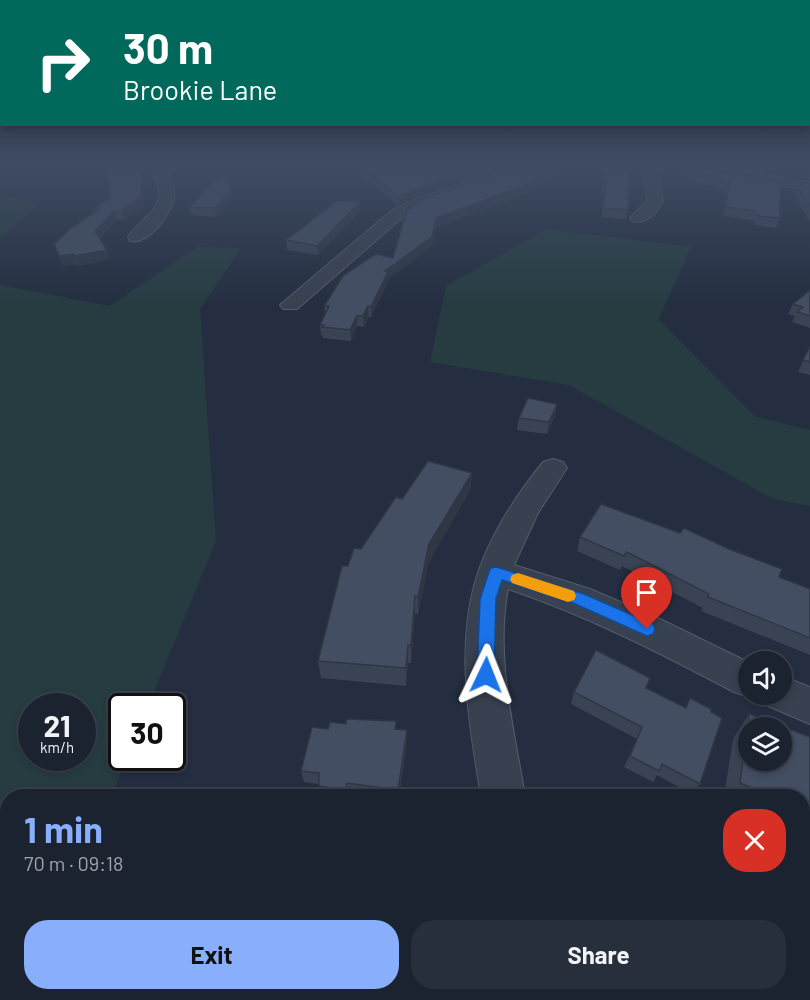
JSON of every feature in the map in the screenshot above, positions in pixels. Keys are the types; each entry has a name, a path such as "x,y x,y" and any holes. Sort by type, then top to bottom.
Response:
{"street":[{"path":"136,237 161,213"},
{"path":"290,305 399,213"},
{"path":"638,218 648,213"},
{"path":"501,789 486,675 488,599 496,572 532,495 553,468"},
{"path":"496,572 578,599 647,629 738,675"},
{"path":"792,698 810,706"}],"green space":[{"path":"0,213 29,213 0,238"},
{"path":"547,229 691,247 659,319 754,416 810,430 810,506 773,499 569,385 430,362 446,286"},
{"path":"197,247 241,248 200,309 216,541 153,693 108,693 108,771 122,771 114,789 0,789 0,285 110,306"}],"building":[{"path":"94,213 112,213 95,231 107,250 60,256 54,244 71,228"},
{"path":"322,213 350,213 317,246 286,240"},
{"path":"406,213 450,213 436,218 432,237 385,271 388,272 371,307 368,306 363,316 357,316 350,330 320,325 329,306 324,306 343,276 376,254 393,258"},
{"path":"756,213 780,213 780,218 759,216"},
{"path":"810,290 810,316 797,312 803,307 793,304"},
{"path":"810,346 810,362 803,360"},
{"path":"528,398 557,404 549,422 519,418"},
{"path":"428,461 472,473 429,544 418,597 415,596 411,645 408,645 406,668 318,661 342,566 348,566 354,548 361,549 396,497 402,499"},
{"path":"601,504 680,533 684,528 729,549 782,569 779,577 810,589 810,638 708,597 709,594 627,552 624,556 580,537"},
{"path":"596,650 650,678 646,688 686,708 690,698 711,709 711,712 722,718 700,784 662,764 659,771 630,756 642,727 574,692"},
{"path":"346,719 396,721 395,729 407,730 398,789 347,783 345,789 319,786 319,773 301,771 312,727 328,729 330,722 346,724"},
{"path":"792,730 810,737 810,789 754,789 740,783 742,771 792,771"}],"slow traffic":[{"path":"518,579 568,596"}],"route":[{"path":"486,675 488,599 496,572 578,599 647,629"}]}
